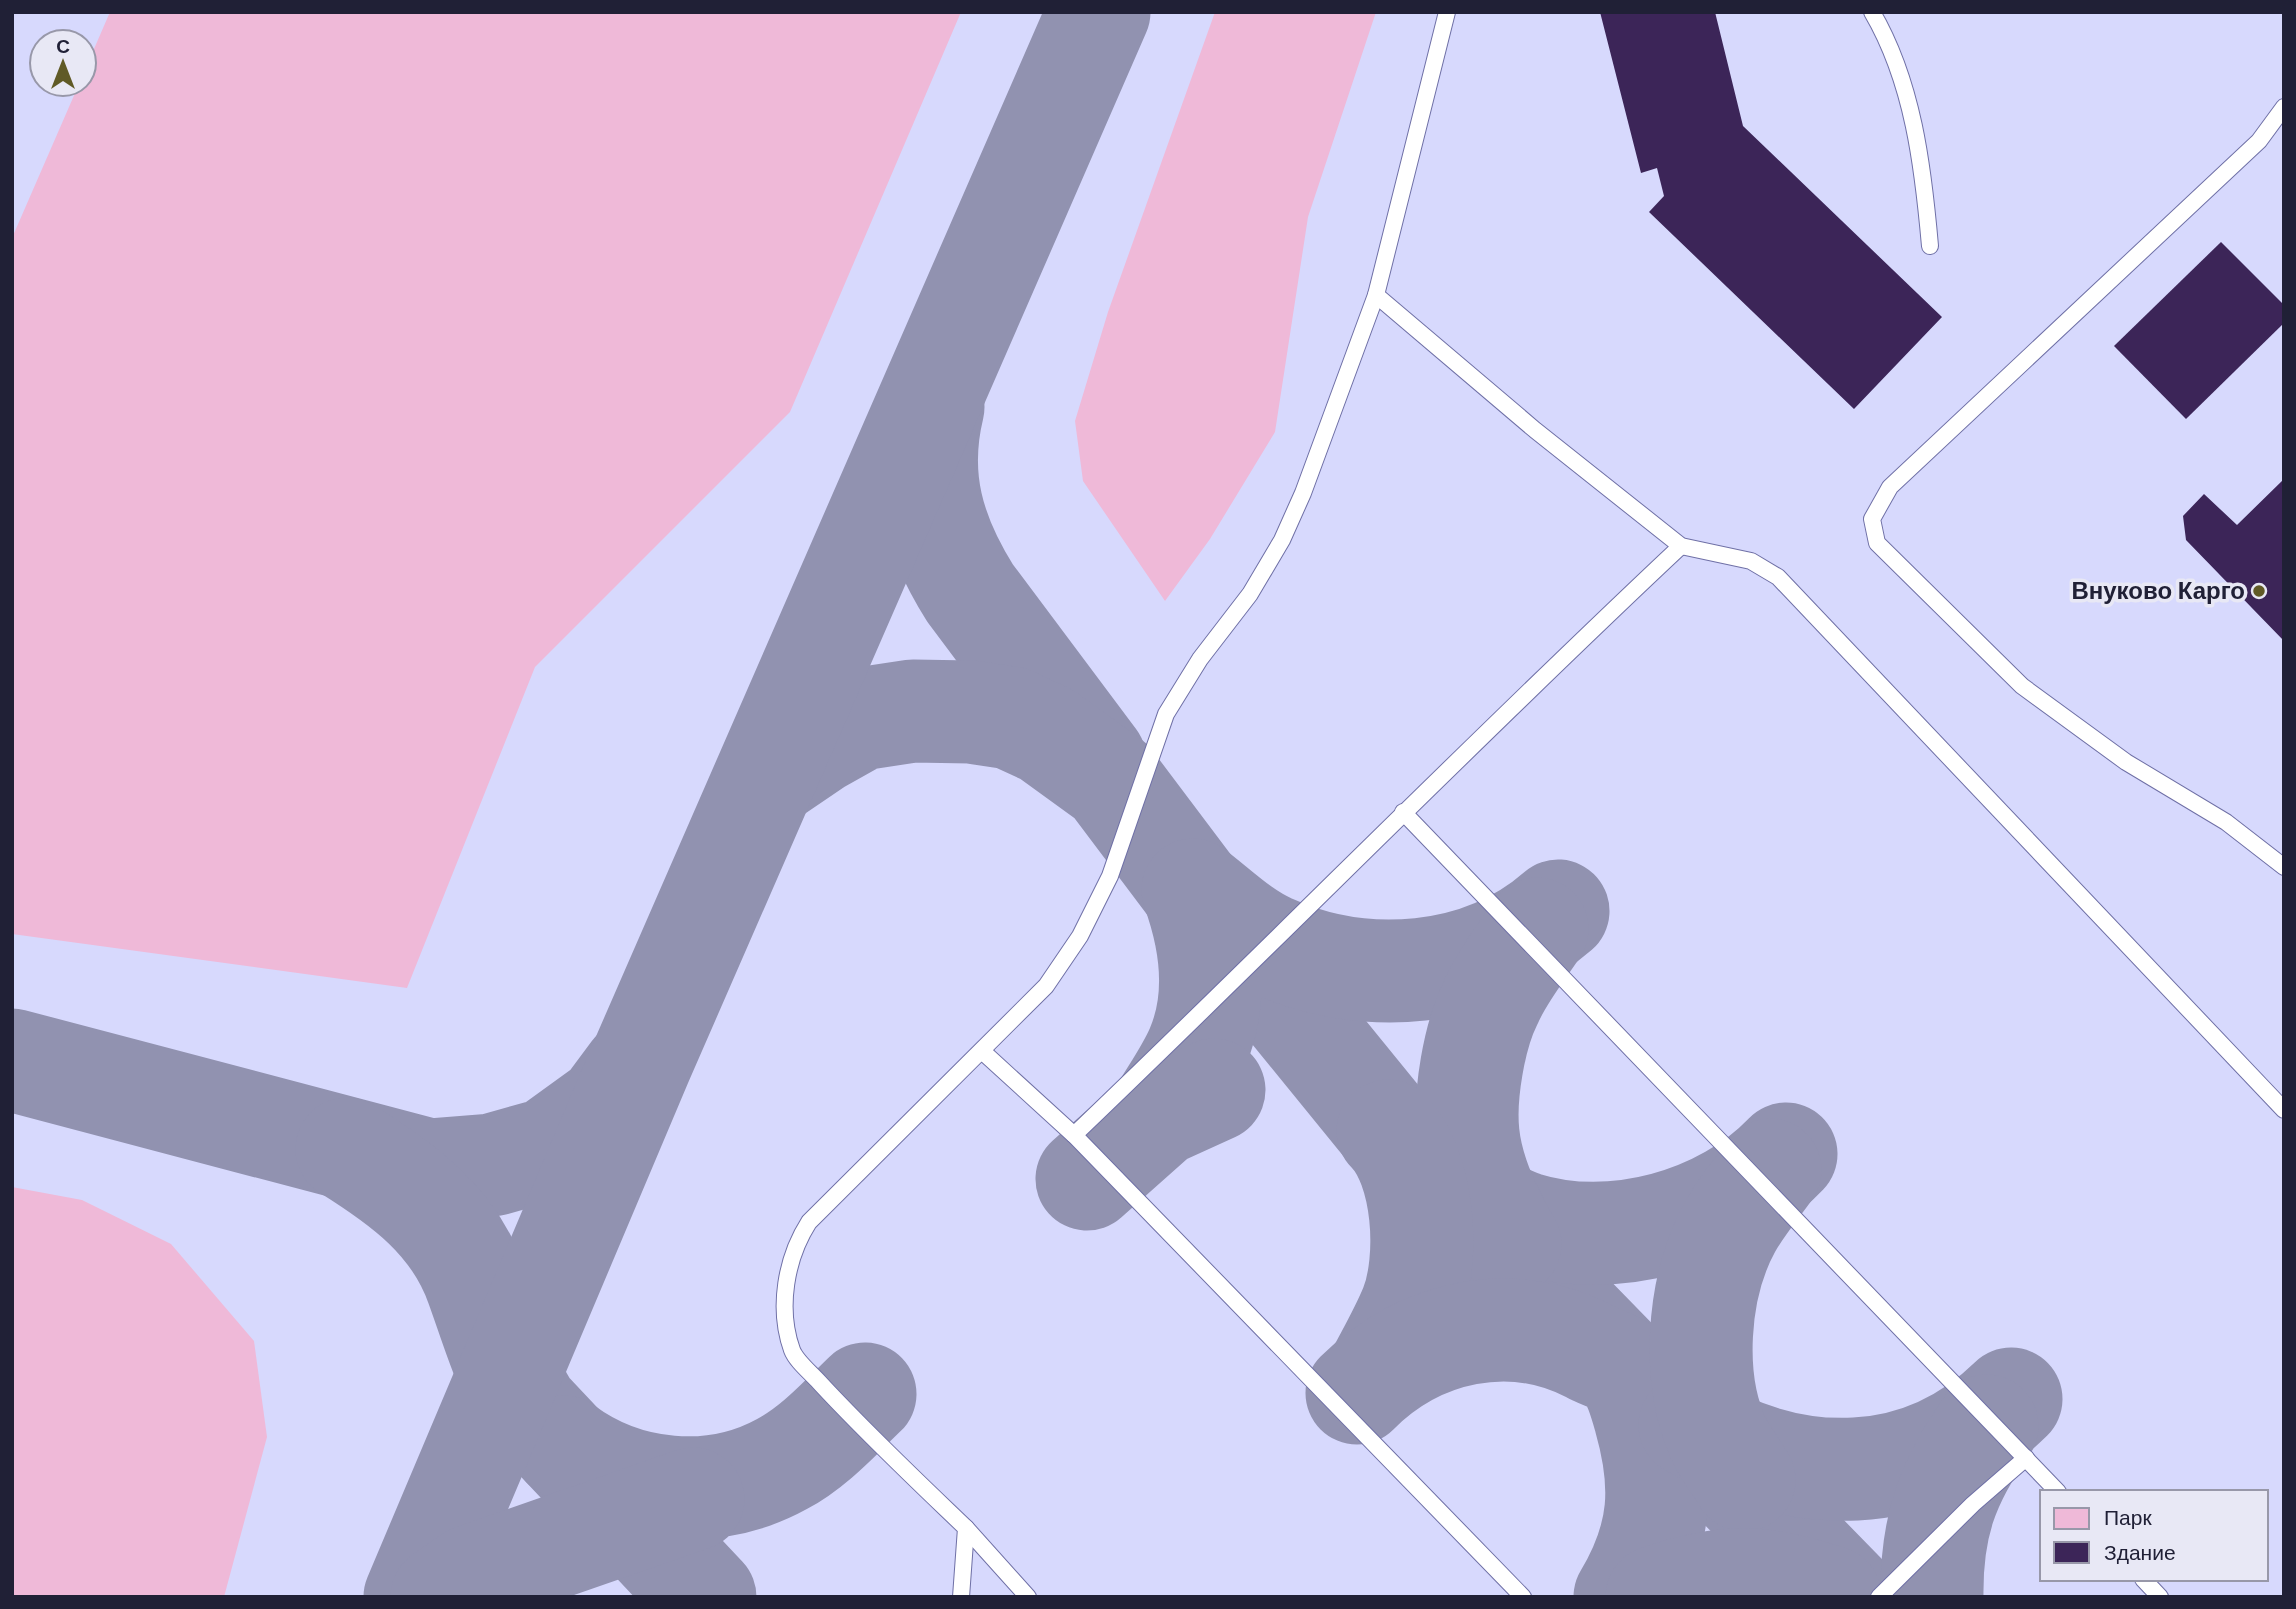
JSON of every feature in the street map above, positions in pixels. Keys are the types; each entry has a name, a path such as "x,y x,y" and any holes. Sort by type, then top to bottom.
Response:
{"lane":[{"path":"1028,1597 966,1528 846,1412 792,1352 786,1323 788,1268 797,1240 809,1222 1046,986 1080,936 1110,876 1166,714 1200,659 1250,594 1282,540 1303,493 1376,295 1447,12"},
{"path":"1872,12 1892,46 1914,126 1930,246"},
{"path":"2284,107 2259,141 1890,487 1872,519 1877,543 2022,686 2126,761 2226,822 2284,867"},
{"path":"1376,295 1535,430 1681,545 1751,561 1778,577 2284,1110"},
{"path":"1074,1135 1254,964 1403,813 1681,545"},
{"path":"1403,813 2056,1490"},
{"path":"982,1051 1074,1135 1523,1597"},
{"path":"1879,1597 1973,1504 2026,1458"},
{"path":"961,1597 966,1528"},
{"path":"2145,1581 2160,1597"}],"green space":[{"path":"110,12 961,12 790,412 535,667 407,988 12,934 12,238 73,98 98,98 98,40"},
{"path":"1215,12 1376,12 1308,217 1275,432 1210,539 1165,601 1083,481 1075,421 1108,312"},
{"path":"12,1187 82,1200 171,1244 254,1341 267,1437 224,1597 12,1597"}],"building":[{"path":"1600,12 1715,12 1743,126 1942,317 1854,409 1649,212 1664,196 1657,168 1641,173"},
{"path":"2221,242 2284,305 2284,323 2186,419 2114,346"},
{"name":"Внуково Карго","path":"2284,479 2284,641 2186,540 2183,516 2204,494 2237,525"}],"taxiway":[{"path":"415,1597 641,1062 1099,12"},
{"path":"933,407 926,457 927,481 931,504 946,549 970,593 1095,760"},
{"path":"766,778 819,742 860,719 913,711 971,712 1011,718 1046,734 1111,781 1193,890 1395,1138 1525,1267 1847,1597"},
{"path":"1159,1115 1197,1049 1208,1010 1208,949 1193,890 1241,928 1272,946 1308,959 1382,971 1457,963 1493,951 1527,934 1558,911"},
{"path":"1510,1244 1489,1205 1470,1149 1467,1119 1469,1084 1475,1049 1485,1016 1512,964 1537,929"},
{"path":"12,1060 429,1170 492,1165 549,1149 607,1107 633,1072"},
{"path":"1087,1179 1159,1115 1214,1090"},
{"path":"1379,1371 1411,1307 1421,1265 1422,1240 1417,1191 1410,1168 1400,1147 1388,1131"},
{"path":"347,1149 388,1176 441,1223 467,1263 505,1364 528,1409 705,1597"},
{"path":"1457,1189 1524,1223 1558,1231 1629,1231 1664,1224 1731,1197 1760,1177 1786,1154"},
{"path":"1744,1480 1721,1444 1711,1419 1702,1363 1704,1305 1710,1277 1730,1227 1770,1170"},
{"path":"1357,1393 1408,1355 1437,1342 1498,1330 1529,1332 1561,1339 1621,1366 1631,1379 1643,1412 1651,1442 1657,1488 1653,1531 1625,1597"},
{"path":"564,1447 588,1462 642,1483 670,1487 728,1484 755,1476 794,1457 826,1432 865,1394"},
{"path":"1690,1425 1730,1445 1772,1460 1814,1468 1856,1469 1897,1463 1937,1450 1975,1428 2011,1399"},
{"path":"1932,1597 1935,1549 1944,1506 1961,1466 1987,1426"},
{"path":"442,1597 472,1576 693,1499"},
{"path":"1657,1597 1703,1584 1744,1580 1784,1584 1830,1597"}],"place":[{"name":"Внуково Карго","path":"2259,591"}]}
